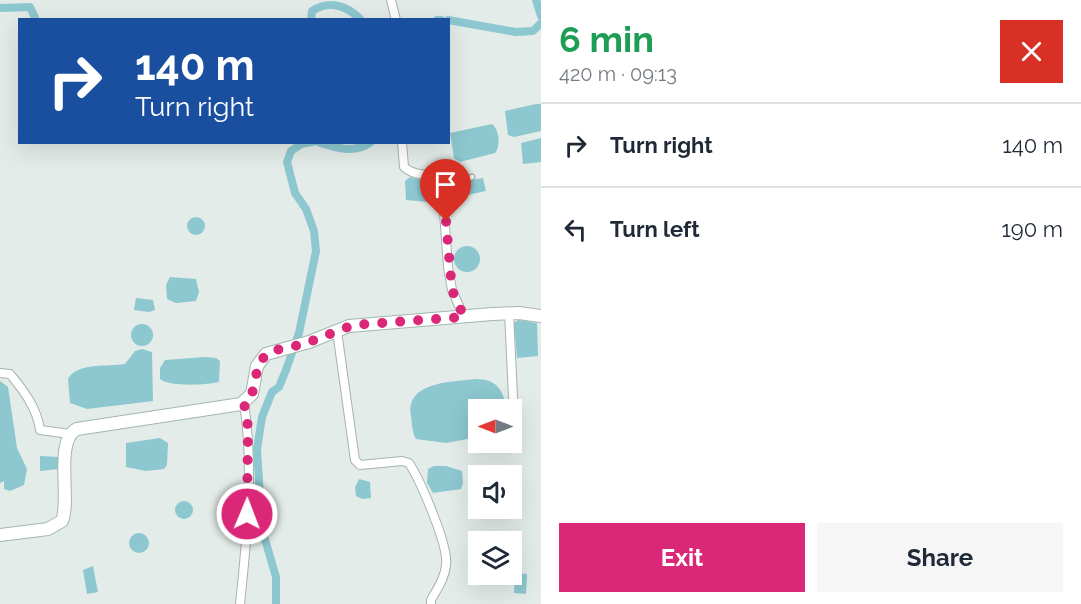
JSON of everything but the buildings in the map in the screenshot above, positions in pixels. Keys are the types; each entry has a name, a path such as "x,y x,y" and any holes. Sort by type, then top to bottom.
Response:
{"street":[{"path":"391,0 395,17"},
{"path":"402,144 404,167 416,174 438,179 444,190 448,267 452,290 464,317"},
{"path":"509,313 513,399"},
{"path":"0,373 10,374 23,389 38,415 40,430 70,434 80,428 244,403 252,394 259,362 266,354 304,344 358,324 509,313 541,316"},
{"path":"337,331 355,460 360,465 402,461 409,463 428,504 444,550 447,563 444,576 431,604"},
{"path":"240,604 247,498 248,427 244,403"},
{"path":"0,535 48,529 62,521 65,511 66,449 70,434"}],"lane":[{"path":"444,190 472,177"}],"water":[{"path":"541,104 541,131 514,137 508,135 505,111"},
{"path":"492,124 498,138 495,153 460,162 454,158 450,133"},
{"path":"541,138 541,162 523,164 521,143"},
{"path":"410,177 436,184 439,203 406,200 405,181"},
{"path":"483,178 486,191 463,196 458,194 456,186 462,182"},
{"path":"196,217 202,220 205,226 202,232 196,235 190,232 187,226 190,220"},
{"path":"467,246 476,250 480,259 476,268 467,272 458,268 454,259 458,250"},
{"path":"170,277 196,279 199,292 196,301 176,303 167,299 166,285"},
{"path":"136,298 153,300 155,310 149,312 134,310"},
{"path":"518,320 537,323 538,356 517,358 514,323"},
{"path":"142,324 150,327 153,335 150,343 142,346 134,343 131,335 134,327"},
{"path":"142,349 152,352 153,401 87,409 70,403 68,379 72,374 94,366 125,364 135,351"},
{"path":"216,358 220,361 219,382 179,384 160,379 160,368 165,360"},
{"path":"476,379 489,381 498,387 504,399 468,399 468,439 446,443 416,439 411,416 411,404 415,396 423,390 444,383"},
{"path":"0,381 8,387 17,448 27,469 24,485 10,491 4,489 4,481 0,483"},
{"path":"160,438 168,443 167,465 164,469 146,471 126,467 126,443"},
{"path":"40,456 59,457 59,469 40,471"},
{"path":"434,466 446,466 462,471 461,489 433,493 427,483 428,469"},
{"path":"359,479 370,482 371,498 362,499 356,496 355,487"},
{"path":"184,501 190,504 193,510 190,516 184,519 178,516 175,510 178,504"},
{"path":"139,533 146,536 149,543 146,550 139,553 132,550 129,543 132,536"},
{"path":"93,566 98,592 87,594 83,570"},
{"path":"522,574 527,574 526,594 514,593 514,585 522,585"}],"waterway":[{"path":"536,0 541,16"},
{"path":"311,18 312,11 331,5 344,8 359,18"},
{"path":"0,8 30,7 35,18"},
{"path":"450,20 516,32 533,31 541,23"},
{"path":"276,604 276,577 262,529 257,449 262,417 272,392 279,387 299,333 316,251 314,231 306,209 295,193 287,162 291,151 301,144"},
{"path":"325,144 352,149 368,144"}],"route":[{"path":"247,514 248,427 244,403 252,394 259,362 271,351 316,340 349,326 464,317 452,290 448,267 446,221"}]}
